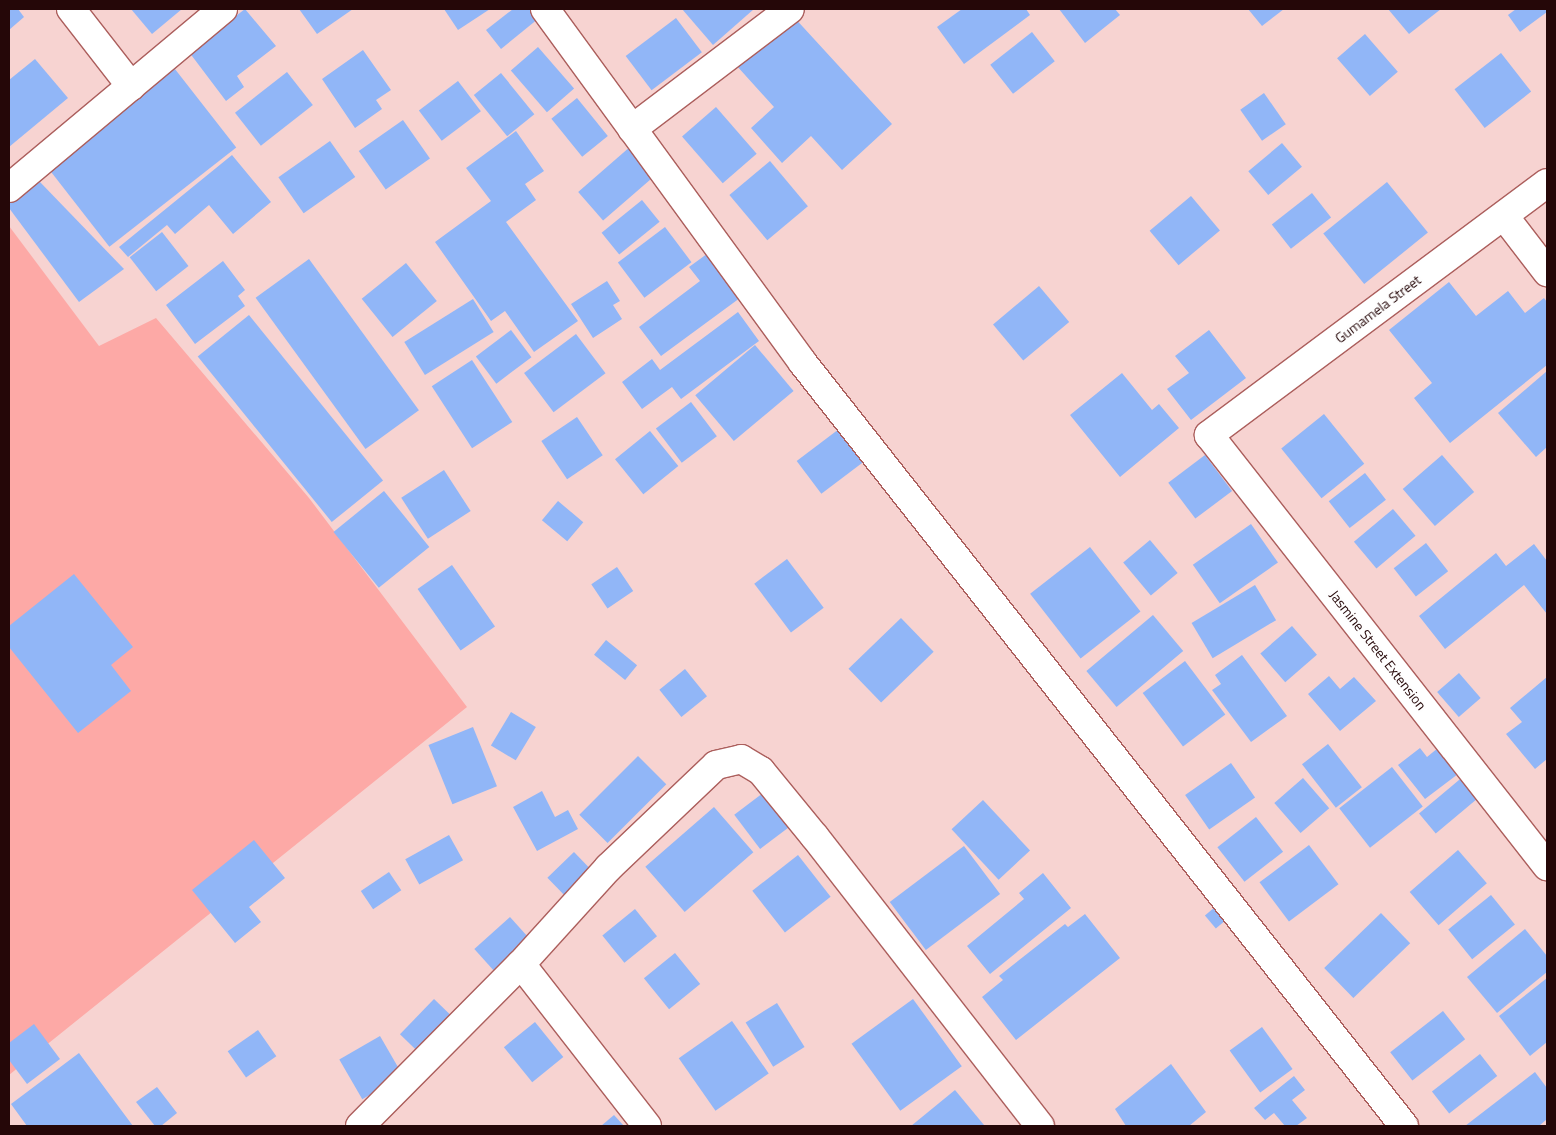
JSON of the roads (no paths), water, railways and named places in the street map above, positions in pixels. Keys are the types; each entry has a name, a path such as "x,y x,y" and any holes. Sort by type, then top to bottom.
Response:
{"street":[{"path":"71,9 131,86"},
{"path":"9,188 223,9"},
{"path":"545,9 803,363 1404,1126"},
{"path":"632,129 790,9"},
{"name":"Gumamela Street","path":"1209,435 1547,183"},
{"path":"1504,216 1547,272"},
{"name":"Jasmine Street Extension","path":"1209,435 1547,866"},
{"path":"360,1126 520,964 608,868 716,765 741,758 760,771 815,837 1040,1126"},
{"path":"520,964 647,1126"}]}
